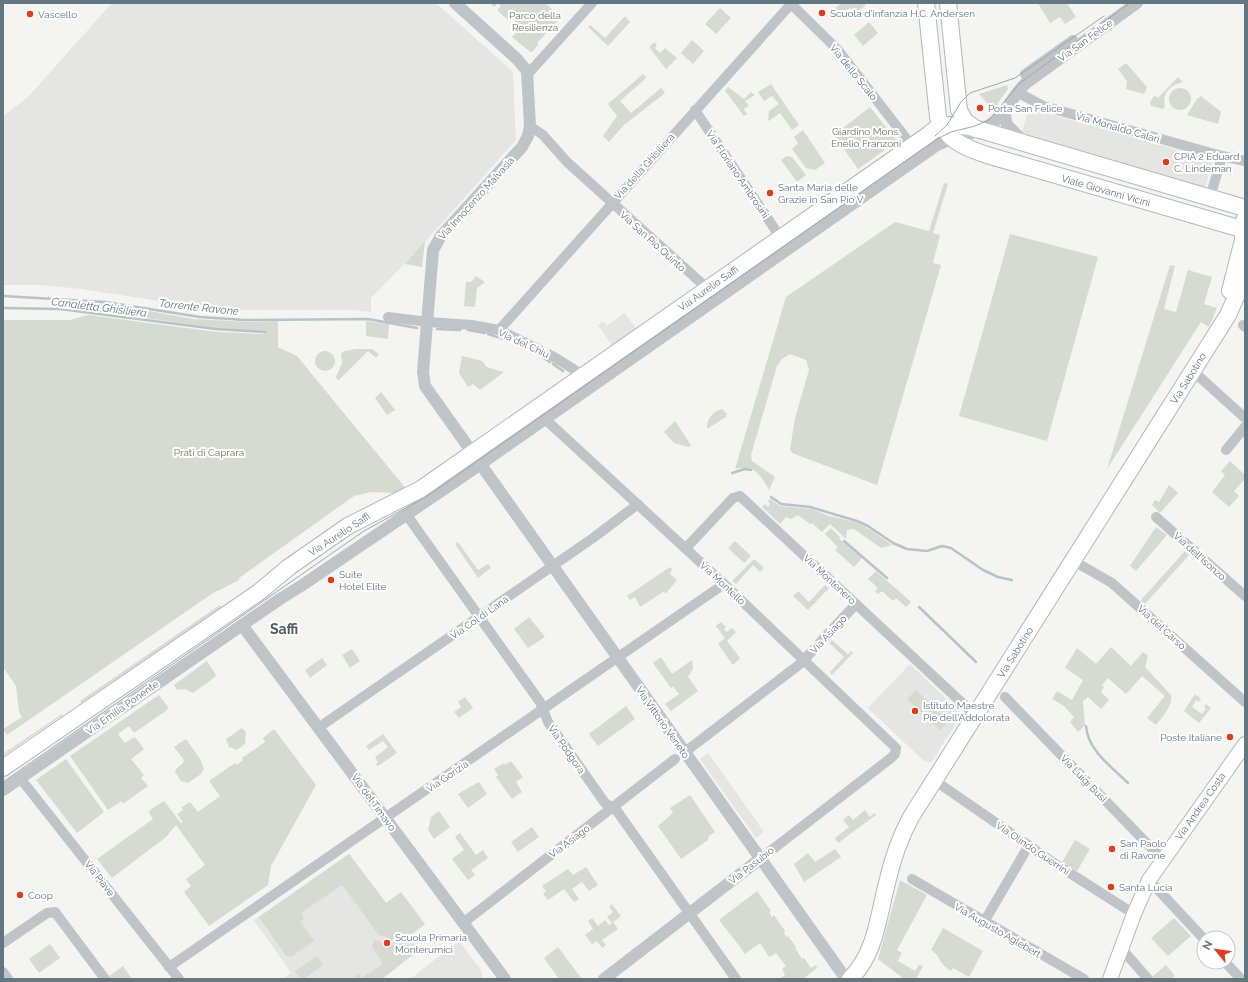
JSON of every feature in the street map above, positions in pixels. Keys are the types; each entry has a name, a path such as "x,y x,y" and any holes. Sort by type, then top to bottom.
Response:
{"main road":[{"path":"926,3 937,106 943,129 956,125 978,130 1243,207"},
{"path":"948,3 959,110 963,119 978,130"},
{"name":"Via Aurelio Saffi","path":"230,612 348,526 416,492 477,458 581,377 912,146 943,129"},
{"name":"Viale Giovanni Vicini","path":"943,129 967,148 987,155 1245,230"},
{"name":"Via Sabotino","path":"1213,339 1229,295 1245,230 1243,207"},
{"name":"Via Sabotino","path":"850,979 864,961 871,946 887,883 904,830 914,811 1213,339 1233,306 1245,276"},
{"name":"Via Emilia Ponente","path":"3,768 230,612"},
{"name":"Via Andrea Costa","path":"1110,979 1134,914 1149,880 1162,859 1243,750"}],"street":[{"path":"455,3 517,59 528,74 592,3"},
{"name":"Via della Ghisiliera","path":"499,330 791,3"},
{"name":"Via dello Scalo","path":"791,3 838,50 912,146"},
{"name":"Via San Felice","path":"978,130 992,123 1004,112 1029,76 1137,3"},
{"name":"Via Innocenzo Malvasia","path":"477,458 425,386 423,372 432,256 436,244 522,147 528,136 530,126 528,74"},
{"name":"Via Monaldo Calari","path":"1017,92 1043,106 1222,156 1245,161"},
{"name":"Via Floriano Ambrosini","path":"695,110 776,231 779,239"},
{"path":"1004,112 1008,127 1029,146"},
{"name":"Via San Pio Quinto","path":"530,126 543,135 566,162 708,289"},
{"name":"Via Aurelio Saffi","path":"242,625 406,514 477,458 545,419 934,147 943,129"},
{"path":"1210,198 1222,156"},
{"name":"Via del Chiù","path":"388,317 472,325 499,330 554,357 578,372 581,377"},
{"path":"1192,371 1245,418"},
{"name":"Via Montello","path":"545,419 686,548 888,738 897,750"},
{"path":"1226,450 1245,426"},
{"name":"Via Vittorio Veneto","path":"477,458 618,658 680,756 760,859 846,979"},
{"name":"Via Montenero","path":"686,548 733,498 740,496 975,715"},
{"name":"Via Col di Lana","path":"318,728 615,523 638,504"},
{"name":"Via Podgora","path":"406,514 479,617 485,622 544,709 548,722 606,803 617,811 736,979"},
{"name":"Via dell'Isonzo","path":"1156,517 1245,596"},
{"name":"Via del Carso","path":"1072,560 1112,583 1245,702"},
{"name":"Via Gorizia","path":"169,966 724,584"},
{"name":"Via Asiago","path":"463,923 805,660 856,604"},
{"name":"Via del Timavo","path":"242,625 505,979"},
{"name":"Via Emilia Ponente","path":"3,790 242,625"},
{"name":"Via Luigi Busi","path":"1005,697 1162,859"},
{"name":"Via Pasubio","path":"604,979 891,758 897,750"},
{"name":"Via Piave","path":"20,778 179,979"},
{"name":"Via Olindo Guerrini","path":"934,780 1134,914"},
{"path":"984,922 1029,845"},
{"name":"Via Augusto Aglebert","path":"912,879 1084,979"},
{"path":"1149,880 1196,931"},
{"path":"3,943 47,913 55,912 105,979"},
{"path":"1121,948 1148,979"},
{"path":"1233,970 1241,979"},
{"path":"3,972 8,979"}],"shaded area":[{"path":"112,3 436,3 513,72 516,140 417,251 371,298 371,312 354,310 217,310 82,289 40,285 3,285 3,116 28,97"},
{"path":"1029,108 1213,160 1205,188 1034,138 1022,132"},
{"path":"624,313 638,330 614,348 598,325 603,321 607,326"},
{"name":"Istituto Maestre Pie dell'Addolorata","path":"910,664 962,714 931,763 924,761 868,708"},
{"path":"708,753 764,832 756,838 700,759"},
{"path":"349,854 421,948 382,979 283,979 291,973 254,920"},
{"path":"459,941 481,970 483,979 410,979"}],"green space":[{"path":"490,3 498,3 494,7"},
{"name":"Parco della Resilienza","path":"498,3 545,3 561,17 538,42 538,45 532,52 512,37 519,30 513,24 516,20 514,18 510,22 497,10 501,6"},
{"path":"842,3 865,3 865,6 855,13 850,8 841,15 835,8"},
{"path":"1038,3 1067,3 1076,17 1065,24 1060,17 1050,23"},
{"path":"720,8 731,18 716,34 705,24"},
{"path":"625,16 630,22 608,46 588,27 590,25 605,38"},
{"path":"869,22 878,33 863,46 854,35"},
{"path":"692,40 704,51 693,64 681,53"},
{"path":"654,42 657,45 655,48 660,53 665,48 677,58 666,69 649,47"},
{"path":"1126,63 1147,87 1144,94 1126,89 1127,81 1118,69"},
{"path":"643,74 646,77 645,79 620,101 631,113 661,88 665,93 624,125 609,142 603,136 617,116 608,104"},
{"path":"1178,77 1183,82 1174,85 1168,90 1164,102 1165,107 1163,109 1151,106 1150,103 1154,95 1158,98"},
{"path":"771,84 799,125 792,130 780,113 769,121 768,120 769,111 779,104 772,96 764,101 758,92"},
{"path":"1007,85 1008,89 993,110 979,94"},
{"path":"728,87 744,99 751,92 755,95 745,101 749,106 744,109 747,114 744,116 725,91"},
{"path":"1180,88 1188,91 1191,99 1188,107 1180,110 1172,107 1169,99 1172,91"},
{"path":"1201,96 1221,112 1218,124 1187,115 1197,99"},
{"name":"Giardino Mons. Enelio Franzoni","path":"870,107 897,141 858,169 834,135"},
{"path":"803,130 825,163 815,170 806,168 792,149 798,143 794,137"},
{"path":"787,156 792,157 806,175 797,182 781,160"},
{"path":"944,183 948,184 933,233 940,235 933,263 941,265 877,485 792,453 790,449 795,418 809,370 806,360 790,354 782,359 777,366 751,455 752,461 775,477 769,490 759,475 752,469 735,469 786,297 895,222 929,231"},
{"path":"1010,234 1098,257 1047,441 959,416"},
{"path":"425,241 422,267 405,264"},
{"path":"1170,265 1175,266 1164,309 1176,312 1188,270 1212,277 1204,304 1217,308 1209,327 1201,322 1107,469"},
{"path":"476,276 485,282 477,288 475,307 464,306 466,282 471,282"},
{"name":"Prati di Caprara","path":"105,303 193,319 249,322 278,321 278,347 297,356 407,490 396,493 371,492 354,496 239,578 239,580 216,591 7,735 3,729 22,717 19,712 16,686 3,667 3,320 70,320 88,315 217,332 265,334 265,331 217,328 68,307"},
{"path":"366,321 389,324 388,339 366,336"},
{"path":"372,349 379,354 376,358 368,351 338,381 336,377 342,363 341,354 344,351"},
{"path":"321,351 329,351 335,357 335,365 329,371 321,371 315,365 315,357"},
{"path":"462,356 482,361 487,367 504,372 480,390 473,384 468,387 459,373"},
{"path":"381,392 395,410 387,415 375,398"},
{"path":"722,409 727,414 726,417 707,429 711,416"},
{"path":"675,421 691,445 689,447 674,443 664,432"},
{"path":"1230,461 1245,475 1245,479 1234,491 1239,496 1229,507 1212,492 1225,475 1221,471"},
{"path":"1169,485 1178,493 1160,513 1152,505 1155,500 1159,502"},
{"path":"770,499 780,506 811,509 829,516 856,522 871,530 892,545 881,548 854,529 847,530 846,539 830,524 822,532 812,523 810,524 798,515 791,519 786,517 780,524 762,507 765,504 768,507 770,504 768,501"},
{"path":"1156,527 1167,535 1136,571 1130,566"},
{"path":"831,528 840,537 839,539 862,558 854,567 835,550 838,547 825,534"},
{"path":"735,541 751,556 744,563 728,548"},
{"path":"458,542 478,570 488,564 491,568 478,578 455,544"},
{"path":"1185,551 1189,555 1145,604 1141,600"},
{"path":"754,559 764,568 760,572 753,565 736,584 732,581"},
{"path":"670,567 672,569 670,574 677,580 666,593 663,592 640,607 635,597 630,600 627,596"},
{"path":"876,571 911,602 906,607 896,598 893,601 882,591 878,594 875,591 878,588 868,579"},
{"path":"825,585 829,588 808,610 793,596 798,591 809,602"},
{"path":"220,605 221,607 81,703 80,701"},
{"path":"529,617 545,637 528,648 514,629"},
{"path":"721,622 726,627 724,629 727,632 732,628 736,632 727,641 740,658 733,665 718,644 725,638 716,626"},
{"path":"832,640 848,654 851,651 853,653 832,675 830,672 844,657 829,643"},
{"path":"1111,647 1131,666 1143,652 1148,656 1145,667 1171,695 1169,707 1156,725 1147,718 1165,696 1142,676 1126,694 1108,678 1102,685 1104,687 1101,692 1109,700 1101,709 1088,697 1083,701 1085,725 1078,732 1070,722 1074,717 1064,706 1052,699 1057,691 1072,700 1083,680 1065,668 1077,648 1096,664"},
{"path":"352,649 360,661 350,668 342,655"},
{"path":"661,657 672,674 692,660 693,669 688,677 698,691 671,711 665,704 679,694 673,686 671,688 653,663"},
{"path":"322,658 327,665 310,678 305,670"},
{"path":"207,661 216,675 215,677 193,693 185,689 177,690 174,685"},
{"path":"916,690 930,703 922,713 907,699"},
{"path":"1195,694 1201,699 1199,702 1196,700 1192,707 1202,714 1206,709 1204,707 1206,704 1211,708 1199,723 1184,711"},
{"path":"159,695 168,707 167,710 134,733 129,726 118,734 125,743 135,737 144,749 131,759 144,775 141,778 148,786 123,804 122,801 108,810 70,756"},
{"path":"465,697 473,708 459,718 454,712 461,707 458,702"},
{"path":"626,706 635,719 598,746 589,734"},
{"path":"932,706 949,721 940,730 924,715"},
{"path":"62,714 63,715 3,756 3,754"},
{"path":"242,728 246,732 245,744 237,750 229,747 226,739"},
{"path":"274,729 316,785 271,866 268,885 209,926 184,892 191,886 186,879 205,865 176,825 166,837 112,878 97,859 153,819 149,813 150,810 164,801 181,823 183,822 177,814 183,810 182,807 190,802 198,812 220,796 209,781 235,763 237,765 243,760 242,758 265,742 263,738"},
{"path":"383,734 397,753 378,766 376,764 378,762 375,757 388,747 383,741 369,750 366,746"},
{"path":"186,739 200,759 204,769 201,774 188,783 181,781 175,772 184,760 174,747"},
{"path":"66,759 104,812 77,833 36,780"},
{"path":"511,761 523,777 516,782 522,792 512,799 496,777 498,775 494,769"},
{"path":"479,782 487,794 468,808 458,794"},
{"path":"690,795 715,832 709,836 708,840 681,859 658,826 673,813 670,808"},
{"path":"865,810 870,817 874,813 876,815 838,843 835,838 849,827 843,820 849,815 853,820"},
{"path":"439,811 450,827 434,839 428,830 431,817"},
{"path":"532,827 539,837 518,852 511,842"},
{"path":"460,833 476,855 483,850 488,858 471,870 475,875 468,880 452,859 464,850 455,837"},
{"path":"1075,840 1090,849 1077,871 1062,862"},
{"path":"835,849 841,857 804,882 794,864 808,853 815,862"},
{"path":"349,854 386,903 401,892 425,924 411,935 414,938 402,942 379,935 342,885 301,913 304,918 300,921 314,941 291,957 286,956 259,917"},
{"path":"586,867 598,885 589,891 582,882 572,889 579,899 574,902 564,889 548,900 543,894 546,891 542,886 568,869 573,875"},
{"path":"900,880 927,895 897,950 902,953 898,961 915,971 919,965 923,966 916,979 904,979 878,959"},
{"path":"757,891 771,911 769,912 772,917 774,915 785,931 784,933 786,937 788,936 796,947 795,948 802,959 804,958 811,968 816,965 817,968 803,979 779,979 785,975 782,969 786,966 776,953 769,957 760,943 745,954 719,920"},
{"path":"612,904 621,916 613,922 618,929 602,940 606,945 602,948 597,941 592,944 585,935 593,929 588,921 592,918 598,926 605,920 609,925 612,923 607,917 613,912 609,907"},
{"path":"1174,918 1191,936 1168,956 1151,938"},
{"path":"943,928 983,951 969,977 953,968 951,971 931,950"},
{"path":"374,940 410,949 415,953 382,979 352,979 359,974 362,978 383,964 372,947"},
{"path":"50,944 60,958 39,973 29,959"},
{"path":"558,947 582,979 559,979 544,958"},
{"path":"317,956 323,965 304,979 301,979 295,971"},
{"path":"1166,965 1175,976 1171,979 1154,979 1152,977"},
{"path":"123,966 132,979 110,979 108,977"}],"waterway":[{"name":"Torrente Ravone","path":"3,296 105,302 200,317 244,320 368,319 417,328"},
{"name":"Canaletta Ghisiliera","path":"3,308 60,309 216,329 265,332"},
{"name":"Torrente Ravone","path":"437,329 460,330"},
{"name":"Torrente Ravone","path":"468,330 485,333"},
{"name":"Torrente Ravone","path":"488,334 510,341"},
{"name":"Torrente Ravone","path":"537,354 550,362"},
{"name":"Torrente Ravone","path":"553,364 563,371"},
{"name":"Torrente Ravone","path":"732,473 745,469 751,470"},
{"name":"Torrente Ravone","path":"771,497 781,504 810,507 857,521 868,526 893,543 907,549 927,551 942,546 951,548 983,570 998,577 1012,580"},
{"name":"Canaletta Ghisiliera","path":"844,541 887,578"},
{"name":"Canaletta Ghisiliera","path":"919,607 976,662"},
{"name":"Torrente Ravone","path":"1086,726 1091,743 1096,751 1108,765 1128,783"}],"tram line":[{"path":"3,782 364,531 426,497 937,139 951,132 975,126 989,120 1020,83 1130,3"},
{"path":"935,136 947,125 961,102 970,93 1015,78 1104,16"}],"place":[{"name":"Scuola d'infanzia H.C. Andersen","path":"822,13"},
{"name":"Vascello","path":"30,14"},
{"name":"Porta San Felice","path":"980,108"},
{"name":"CPIA 2 Eduard C. Lindeman","path":"1166,162"},
{"name":"Santa Maria delle Grazie in San Pio V","path":"770,193"},
{"name":"Suite Hotel Elite","path":"331,580"},
{"name":"Istituto Maestre Pie dell'Addolorata","path":"915,711"},
{"name":"Poste Italiane","path":"1230,737"},
{"name":"San Paolo di Ravone","path":"1112,849"},
{"name":"Santa Lucia","path":"1111,887"},
{"name":"Coop","path":"20,895"},
{"name":"Scuola Primaria Monterumici","path":"387,943"}],"district":[{"name":"Saffi","path":"284,629"}]}
